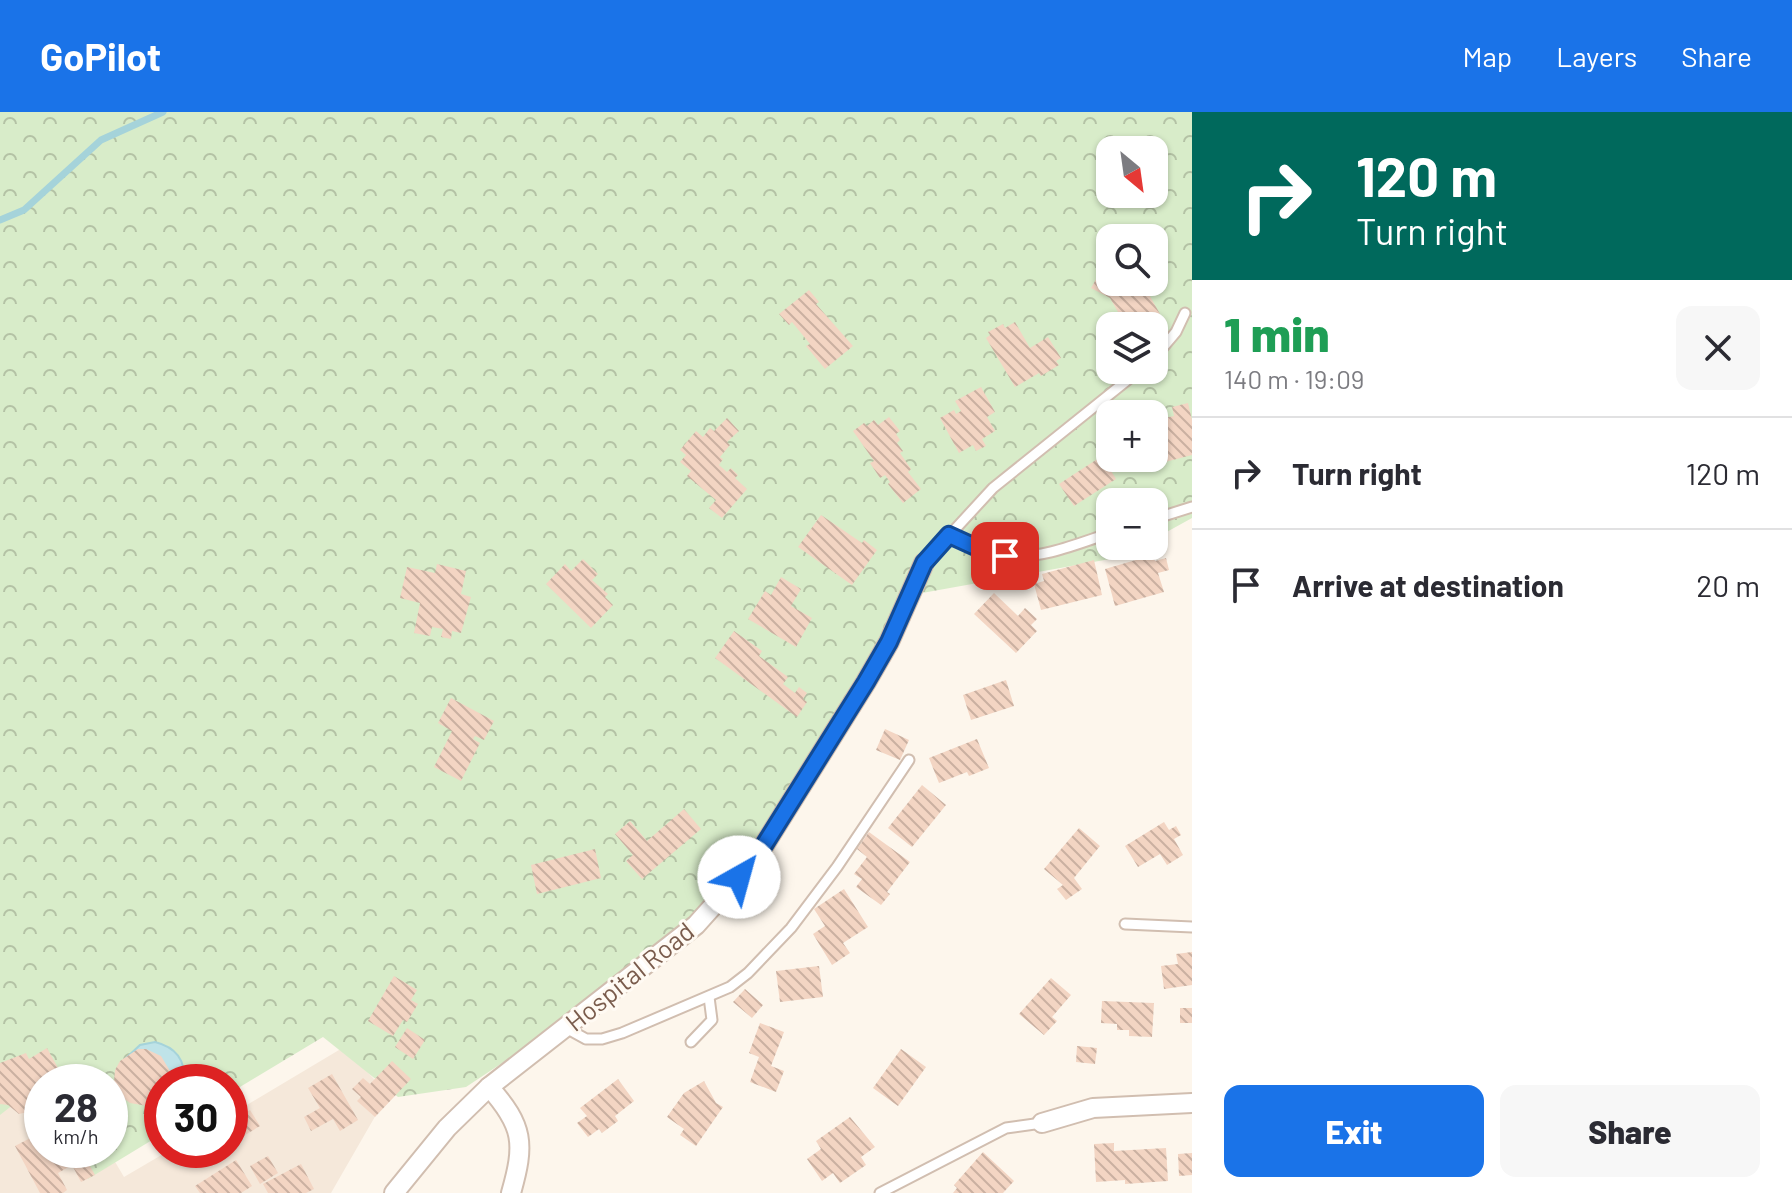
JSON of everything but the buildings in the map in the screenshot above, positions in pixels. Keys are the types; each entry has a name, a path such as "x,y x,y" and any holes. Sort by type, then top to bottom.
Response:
{"street":[{"name":"Hospital Road","path":"394,1193 447,1128 489,1087 696,925 756,858 889,642 924,563"},
{"path":"489,1087 509,1109 520,1142 520,1159 511,1193"},
{"path":"1042,1123 1093,1108 1192,1103"}],"lane":[{"path":"1168,341 1185,313"},
{"path":"924,563 993,488 1123,384"},
{"path":"1168,515 1192,507"},
{"path":"949,535 982,550 1005,556 1061,549 1096,538"},
{"path":"566,1028 586,1039 602,1039 622,1033 709,997 730,987 748,973 791,928 837,867 909,760"},
{"path":"1125,924 1192,927"},
{"path":"691,1042 712,1020 709,997"},
{"path":"880,1193 1006,1128 1042,1123"}],"shaded area":[{"path":"0,1019 30,1064 24,1064 24,1168 119,1168 124,1177 144,1165 144,1168 248,1168 248,1104 344,1047 388,1094 331,1193 0,1193"}],"green space":[{"path":"0,112 1192,112 1192,518 1168,531 1168,488 1096,488 1096,560 1104,560 911,595 745,880 673,949 466,1087 398,1097 323,1037 248,1082 248,1064 144,1064 144,1145 128,1155 128,1064 24,1064 24,1096 0,1115"},
{"path":"82,1168 106,1168 88,1179"}],"water":[{"path":"155,1042 168,1047 182,1064 144,1064 144,1097 124,1060 140,1045"}],"waterway":[{"path":"0,220 24,210 101,140 163,112"}],"route":[{"path":"739,877 756,858 866,682 889,642 924,563 949,535 982,550 1005,556"}]}
